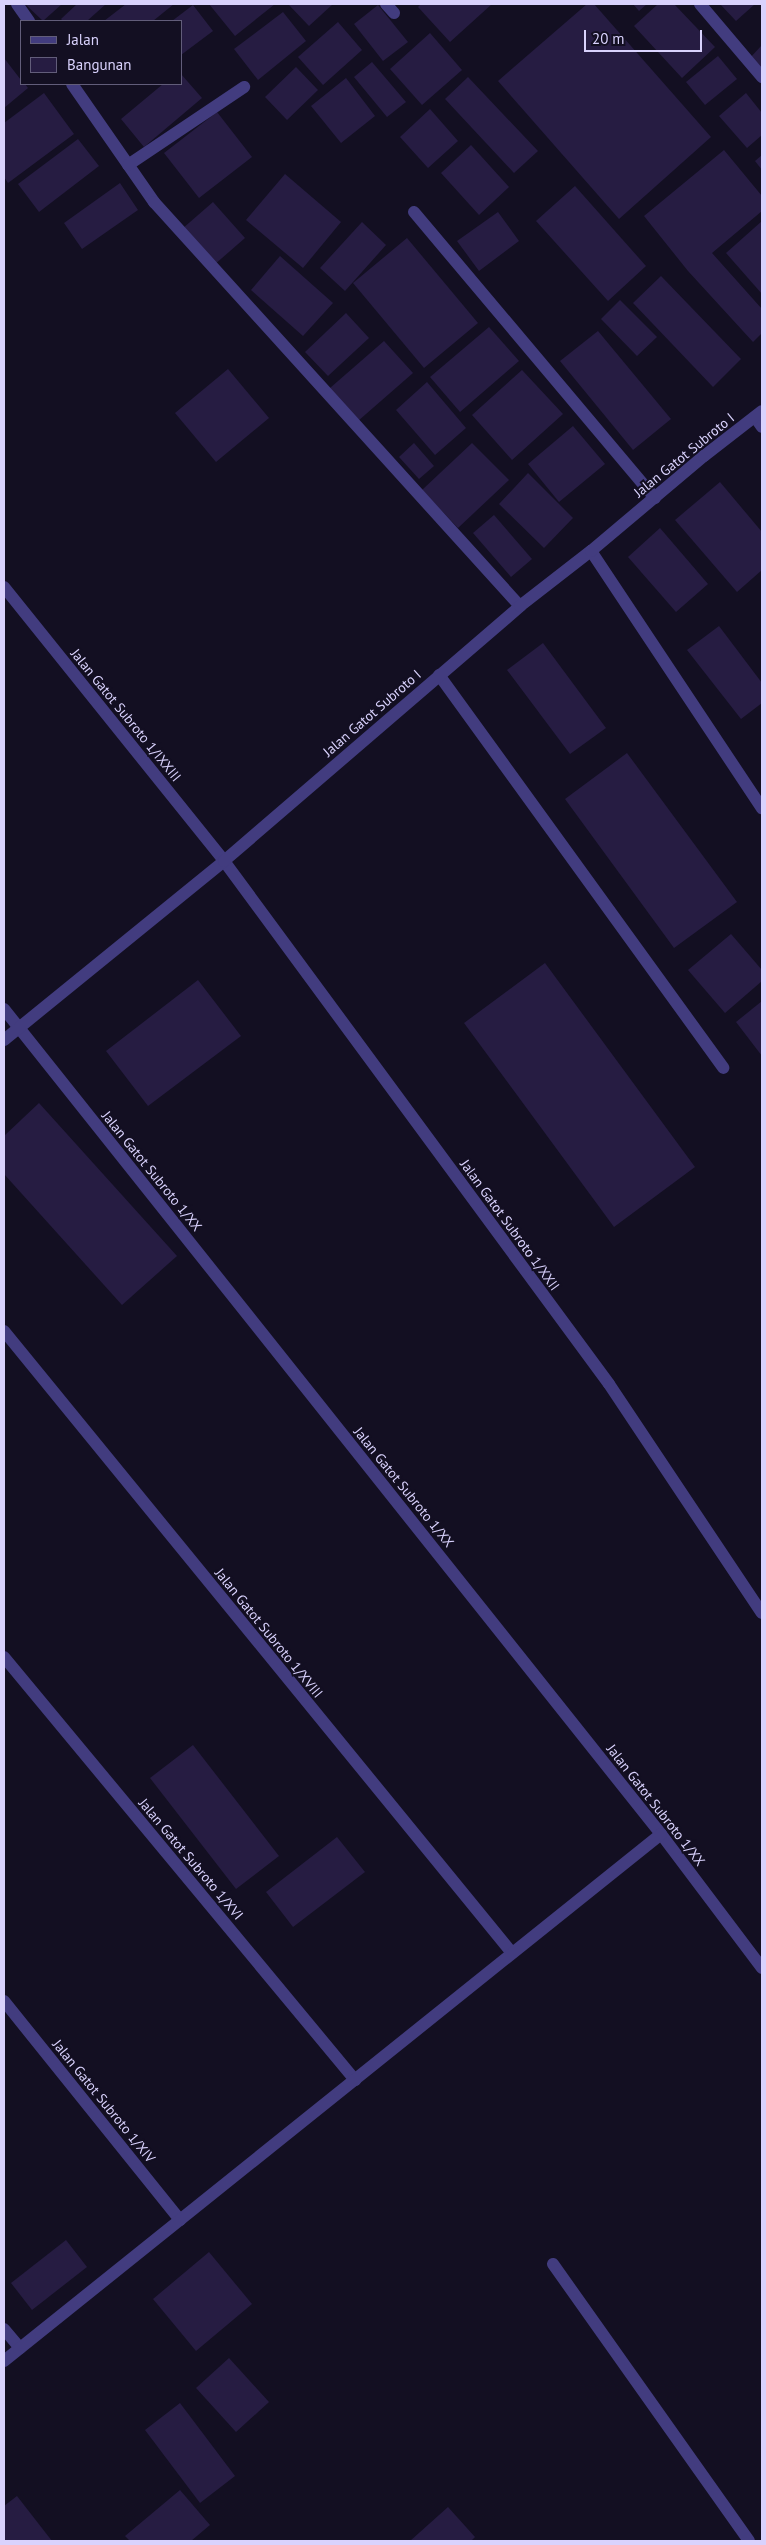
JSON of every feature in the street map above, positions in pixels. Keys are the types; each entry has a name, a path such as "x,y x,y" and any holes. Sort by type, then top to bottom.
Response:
{"street":[{"path":"17,4 28,20"},
{"path":"700,4 762,77"},
{"path":"73,85 154,202 520,606"},
{"path":"128,165 244,87"},
{"path":"414,212 655,498"},
{"name":"Jalan Gatot Subroto I","path":"4,1040 224,861 520,606 591,551 704,456 760,418"},
{"path":"591,551 762,808"},
{"name":"Jalan Gatot Subroto 1/IXXIII","path":"4,587 224,861"},
{"path":"440,676 724,1068"},
{"name":"Jalan Gatot Subroto 1/XXII","path":"224,861 608,1384 762,1613"},
{"name":"Jalan Gatot Subroto 1/XX","path":"4,1009 661,1834 762,1968"},
{"name":"Jalan Gatot Subroto 1/XVIII","path":"4,1332 512,1953"},
{"name":"Jalan Gatot Subroto 1/XVI","path":"4,1657 355,2080"},
{"path":"4,2361 661,1834"},
{"name":"Jalan Gatot Subroto 1/XIV","path":"4,2001 180,2220"},
{"path":"553,2264 749,2541"},
{"path":"4,2329 20,2348"}],"building":[{"path":"25,4 62,4 44,20"},
{"path":"77,4 106,4 88,20 61,19"},
{"path":"126,4 174,4 154,20 105,20"},
{"path":"209,4 275,4 235,36"},
{"path":"288,4 333,4 309,26"},
{"path":"421,4 492,4 450,42 418,7"},
{"path":"587,4 594,4 711,137 619,219 498,81"},
{"path":"633,4 647,4 639,11"},
{"path":"658,4 674,4 715,47 682,78 634,26"},
{"path":"720,4 755,4 736,21"},
{"path":"193,5 213,31 182,54 182,20 173,20"},
{"path":"378,5 408,42 383,61 354,24"},
{"path":"283,12 306,41 258,80 234,49"},
{"path":"338,22 362,50 323,85 298,57"},
{"path":"430,33 462,70 422,105 390,69"},
{"path":"762,45 762,72 749,59"},
{"path":"718,56 737,79 705,105 686,82"},
{"path":"4,58 20,79 20,85 26,85 28,88 4,108"},
{"path":"372,62 406,102 387,117 354,77"},
{"path":"296,67 318,90 287,120 265,97"},
{"path":"182,75 202,98 144,147 121,119 162,85 182,85"},
{"path":"468,77 538,151 514,173 445,99"},
{"path":"346,78 375,116 341,143 311,106"},
{"path":"44,93 74,134 8,183 4,177 4,123"},
{"path":"746,93 762,113 762,135 747,148 719,116"},
{"path":"430,109 458,141 428,168 400,137"},
{"path":"217,112 252,157 199,198 164,153"},
{"path":"78,139 99,166 39,212 18,184"},
{"path":"471,145 509,187 479,215 441,173"},
{"path":"724,150 762,196 762,211 712,253 762,309 762,333 753,342 688,271 644,216"},
{"path":"762,155 762,170 755,161"},
{"path":"285,174 341,222 303,268 246,220"},
{"path":"120,183 138,210 82,249 64,223"},
{"path":"575,186 646,266 608,301 536,221"},
{"path":"213,202 245,238 214,265 182,229"},
{"path":"498,212 519,241 479,271 457,241"},
{"path":"762,221 762,294 726,253"},
{"path":"362,222 386,245 345,291 320,268"},
{"path":"407,238 478,323 424,368 353,283"},
{"path":"280,256 333,303 303,336 251,290"},
{"path":"661,276 741,359 713,387 633,303"},
{"path":"620,300 657,337 637,356 601,319"},
{"path":"346,313 369,338 328,376 305,352"},
{"path":"489,327 519,361 460,412 430,377"},
{"path":"598,331 671,419 633,450 560,361"},
{"path":"384,341 413,373 358,421 330,388"},
{"path":"228,369 269,418 216,462 175,413"},
{"path":"522,370 563,414 512,460 472,415"},
{"path":"427,382 466,428 435,455 396,410"},
{"path":"573,426 605,464 559,502 528,464"},
{"path":"414,443 434,466 419,479 399,457"},
{"path":"472,443 509,480 458,528 422,490"},
{"path":"528,473 573,518 544,548 499,504"},
{"path":"720,482 762,532 762,570 737,592 675,520"},
{"path":"494,515 532,559 511,577 473,533"},
{"path":"660,528 708,584 676,612 628,557"},
{"path":"719,626 762,683 762,703 741,719 687,650"},
{"path":"543,643 606,728 570,754 507,670"},
{"path":"627,753 737,902 674,948 565,799"},
{"path":"731,934 762,970 762,981 725,1013 688,970"},
{"path":"545,963 695,1167 614,1227 464,1023"},
{"path":"198,980 241,1036 148,1106 106,1051"},
{"path":"762,1001 762,1056 736,1022"},
{"path":"39,1103 177,1256 122,1305 4,1174 4,1136"},
{"path":"193,1745 279,1856 236,1889 150,1778"},
{"path":"337,1837 365,1872 293,1927 266,1892"},
{"path":"66,2240 87,2267 32,2310 11,2283"},
{"path":"209,2252 252,2304 196,2351 153,2299"},
{"path":"229,2358 269,2402 236,2432 196,2388"},
{"path":"180,2403 235,2476 200,2503 145,2430"},
{"path":"180,2490 210,2525 191,2541 130,2541 125,2536"},
{"path":"17,2496 52,2541 4,2541 4,2506"},
{"path":"448,2507 475,2537 471,2541 410,2541"}]}
